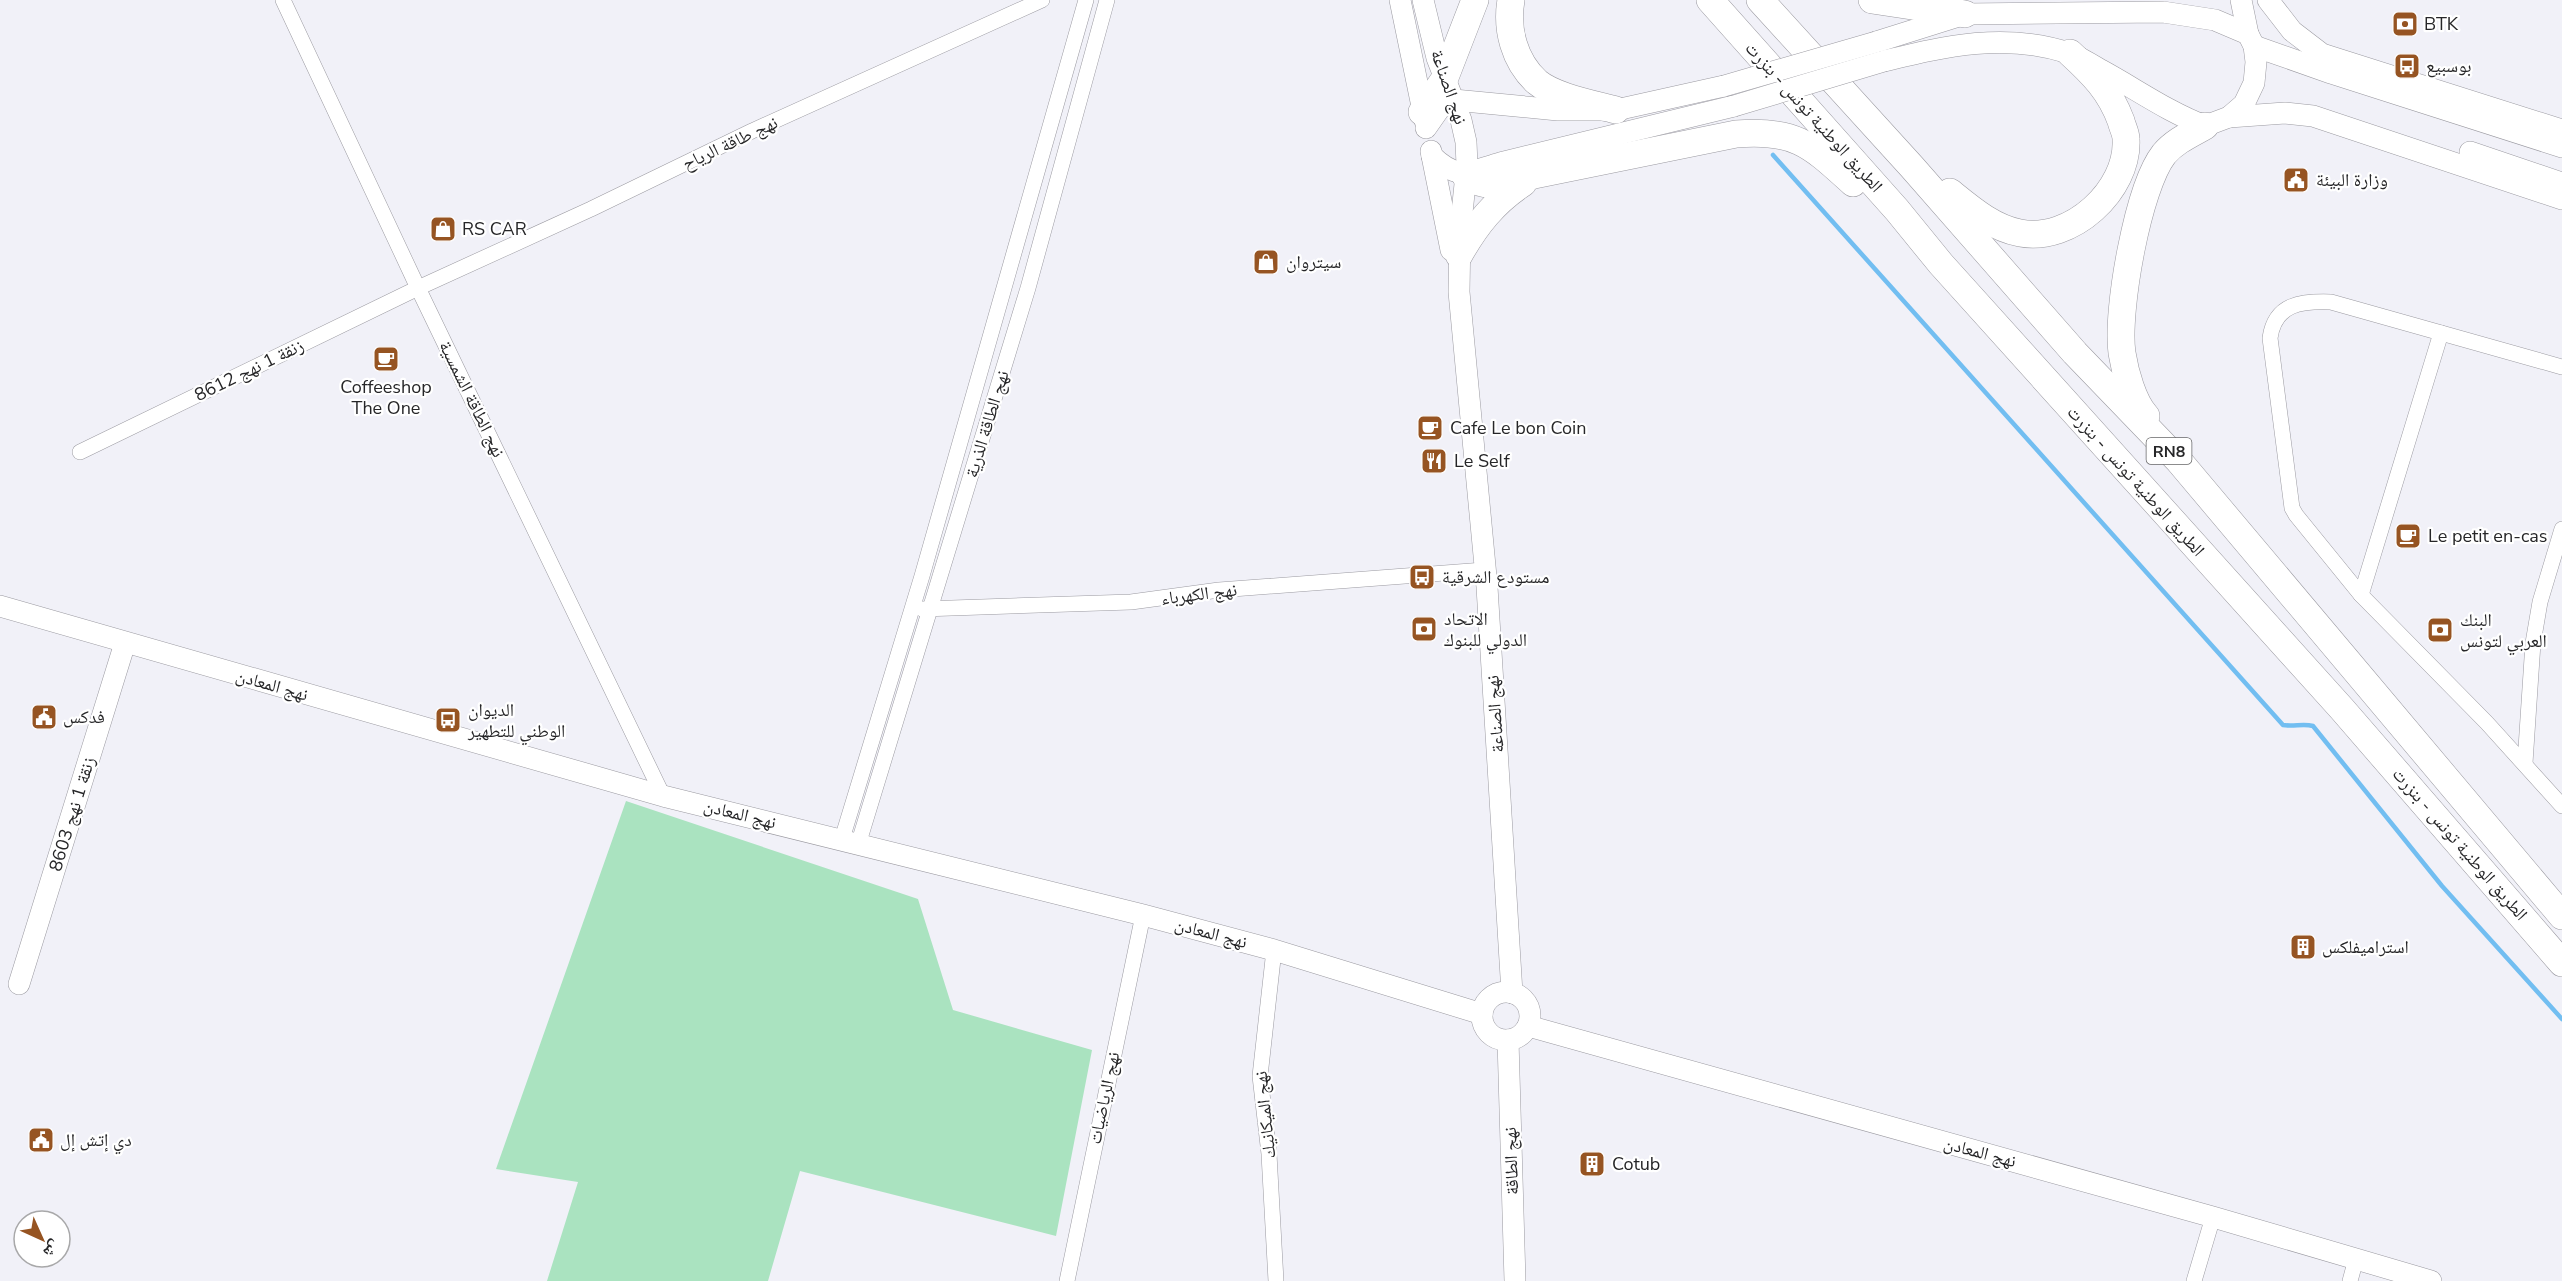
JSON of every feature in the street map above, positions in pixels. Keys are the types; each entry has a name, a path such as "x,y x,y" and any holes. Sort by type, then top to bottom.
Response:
{"highway":[{"path":"1424,120 1449,90 1474,0"},
{"path":"1511,0 1508,17 1510,35 1524,68 1538,83 1558,93 1616,110"},
{"path":"1703,0 1729,21"},
{"name":"الطريق الوطنية تونس - بنزرت","path":"1710,0 1897,210 1941,264 2349,717 2562,963"},
{"name":"الطريق الوطنية تونس - بنزرت","path":"1760,0 1912,167 2075,354 2179,461 2562,916"},
{"path":"1872,0 1916,7 1956,7"},
{"path":"1912,167 1993,224 2021,234 2049,232 2082,220 2113,186 2122,163 2126,138 2110,95 2099,80 2070,53"},
{"path":"2179,461 2166,439 2140,409 2130,380 2122,354 2123,297 2141,209 2150,180 2164,155 2178,141 2217,122"},
{"path":"1465,175 1475,182 1492,186 1534,175 1736,134 1764,132 1787,136 1798,139 1821,154 1941,264"},
{"path":"1459,255 1474,228 1501,198 1534,175"}],"street":[{"name":"نهج الطاقة الشمسية","path":"283,0 418,288 663,796"},
{"name":"نهج طاقة الرياح","path":"418,288 591,209 752,131 1042,0"},
{"name":"نهج الطاقة الذرية","path":"850,842 913,608 1086,0"},
{"name":"نهج الطاقة الذرية","path":"850,842 932,609 1028,288 1107,0"},
{"name":"نهج الصناعة","path":"1400,0 1459,292"},
{"name":"نهج الصناعة","path":"1423,0 1449,90 1465,131 1467,155 1459,255 1459,292 1487,587 1512,993"},
{"path":"1432,156 1442,166 1465,175 1500,163 1734,106 1880,52 1956,7 2002,0"},
{"path":"2217,122 2244,104 2254,83 2256,62 2241,0"},
{"path":"2268,0 2292,31 2322,54 2562,130"},
{"path":"1956,7 2163,12 2215,20 2251,40 2331,73 2562,147"},
{"path":"1449,90 1558,110 1616,110 1880,52 1968,42 2003,42 2070,53 2178,116 2217,122 2263,113 2289,103 2316,103 2562,183"},
{"path":"2263,113 2313,116 2562,198"},
{"name":"زنقة 1 نهج 8612","path":"80,452 418,288"},
{"path":"2562,367 2331,302 2306,301 2292,306 2280,314 2272,325 2270,338 2292,508 2296,515 2361,595 2525,763 2562,806"},
{"path":"2361,595 2441,333"},
{"path":"2525,763 2533,643 2540,602 2562,529"},
{"name":"نهج الكهرباء","path":"913,608 1131,602 1219,590 1484,570"},
{"name":"نهج المعادن","path":"0,606 125,644 663,796 1143,915 1274,950 1482,1014"},
{"name":"زنقة 1 نهج 8603","path":"19,984 125,644"},
{"name":"نهج الرياضيات","path":"1067,1281 1143,915"},
{"name":"نهج الميكانيك","path":"1274,950 1260,1077 1269,1154 1276,1281"},
{"path":"1512,993 1526,1003 1529,1011 1528,1026 1516,1038 1508,1040 1496,1038 1484,1026 1482,1014 1484,1006 1496,995 1512,993"},
{"name":"نهج المعادن","path":"1528,1026 2213,1217 2431,1281"},
{"name":"نهج الطاقة","path":"1508,1040 1515,1281"},
{"path":"2194,1281 2213,1217"},
{"path":"2350,1281 2356,1259"}],"green space":[{"path":"626,801 918,899 953,1010 1092,1050 1056,1236 800,1171 768,1281 547,1281 578,1182 496,1169"}],"waterway":[{"path":"1773,155 2283,725 2313,726 2442,886 2562,1019"}],"place":[{"name":"BTK","path":"2405,24"},
{"name":"بوسبيع","path":"2407,66"},
{"name":"وزارة البيئة","path":"2296,180"},
{"name":"RS CAR","path":"443,229"},
{"name":"سيتروان","path":"1266,262"},
{"name":"Coffeeshop The One","path":"386,359"},
{"name":"Cafe Le bon Coin","path":"1430,428"},
{"name":"Le Self","path":"1434,461"},
{"name":"Le petit en-cas","path":"2408,536"},
{"name":"مستودع الشرقية","path":"1422,577"},
{"name":"الاتحاد الدولي للبنوك","path":"1424,629"},
{"name":"البنك العربي لتونس","path":"2440,630"},
{"name":"فدكس","path":"44,717"},
{"name":"الديوان الوطني للتطهير","path":"448,720"},
{"name":"استراميفلكس","path":"2303,947"},
{"name":"دي إتش إل","path":"41,1140"},
{"name":"Cotub","path":"1592,1164"}]}
